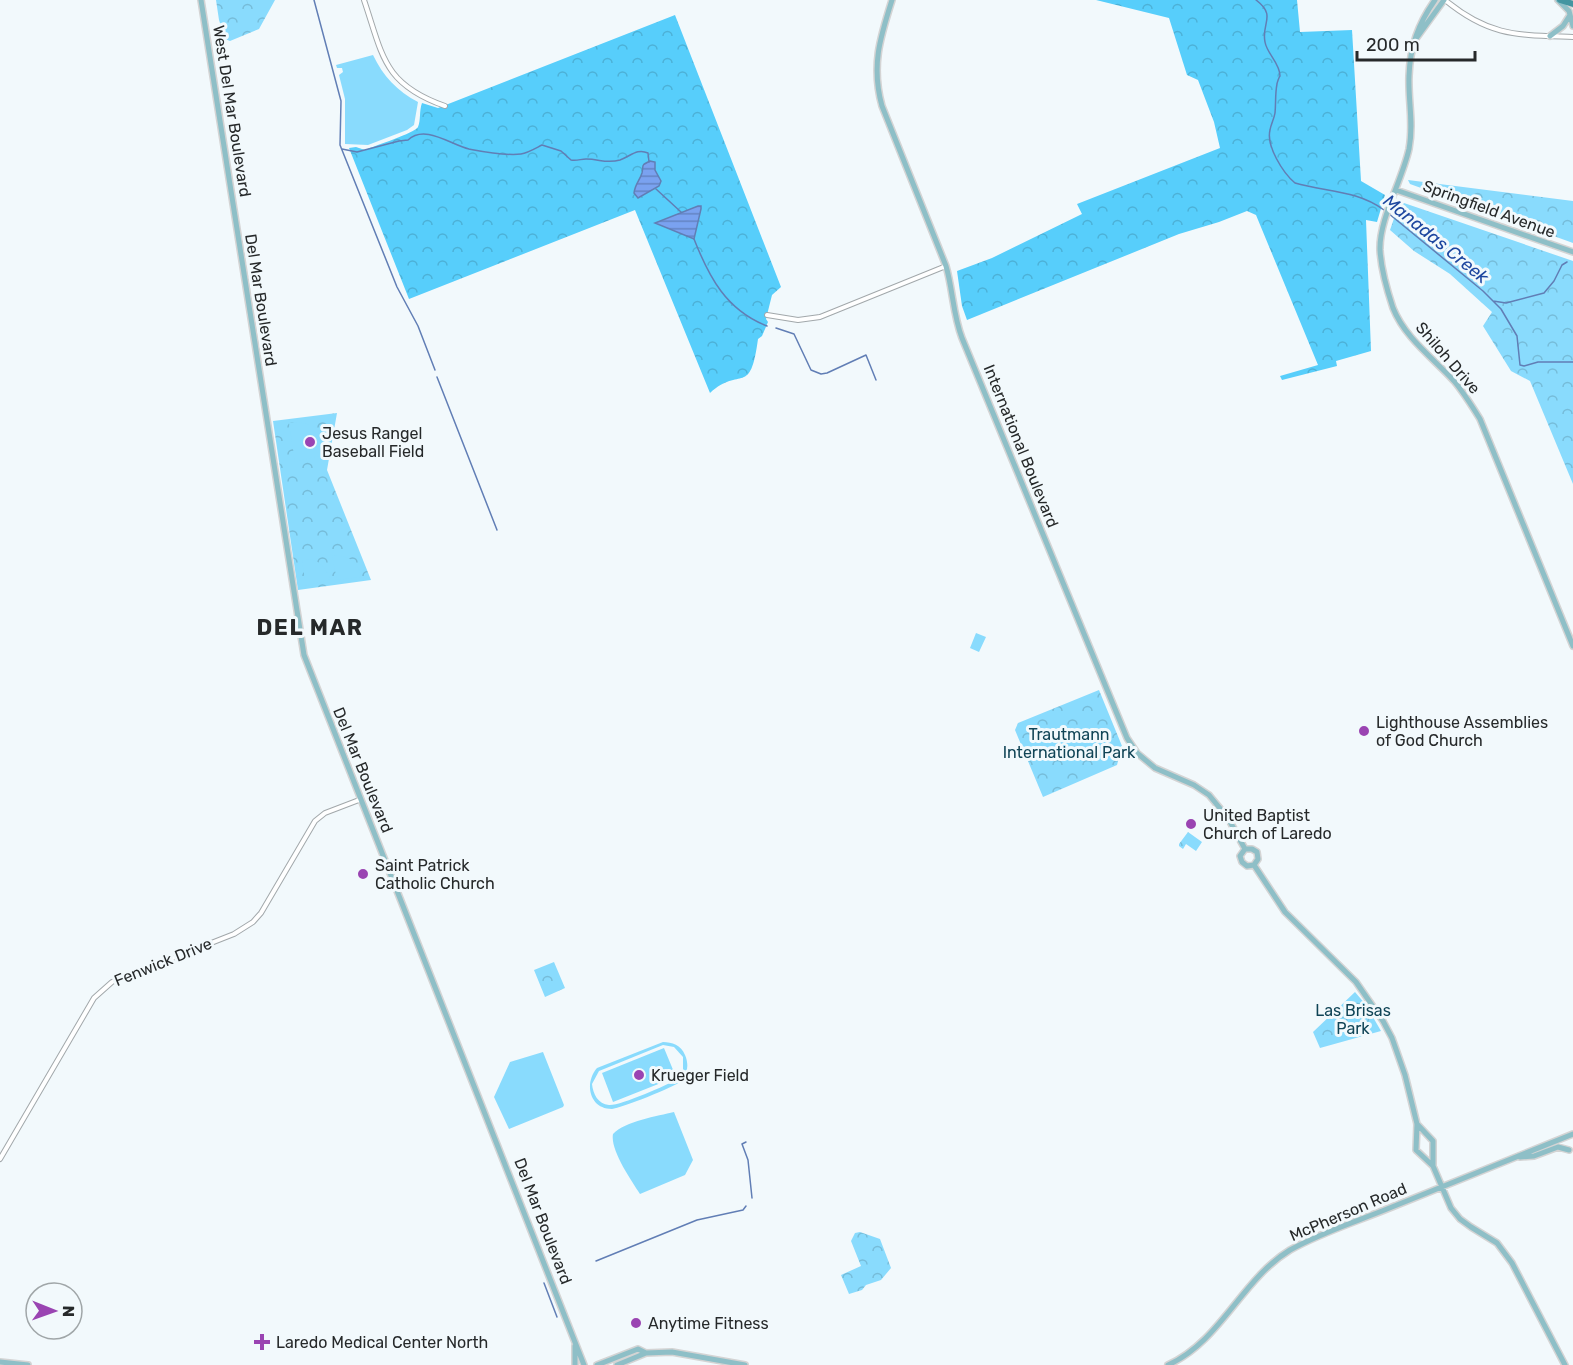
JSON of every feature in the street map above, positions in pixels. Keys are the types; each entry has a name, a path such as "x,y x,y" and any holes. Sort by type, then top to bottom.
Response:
{"highway":[{"path":"1559,0 1573,5"}],"main road":[{"name":"West Del Mar Boulevard","path":"201,0 236,226"},
{"name":"International Boulevard","path":"892,0 878,49 878,93 946,266 959,332 1126,738 1137,753 1155,768 1194,785 1209,795 1228,818 1245,849"},
{"name":"Shiloh Drive","path":"1435,0 1416,31 1409,76 1412,108 1411,135 1406,162 1385,221 1380,250 1394,308 1410,336 1454,381 1480,419 1573,646"},
{"name":"Shiloh Drive","path":"1415,40 1444,0"},
{"path":"1559,0 1568,8 1573,26"},
{"path":"1550,36 1568,21 1570,14"},
{"name":"Springfield Avenue","path":"1396,190 1573,252"},
{"name":"Del Mar Boulevard","path":"236,226 300,641 307,667 584,1363"},
{"name":"International Boulevard","path":"1245,849 1257,852 1258,860 1254,865 1247,866 1242,862 1240,856 1245,849"},
{"name":"International Boulevard","path":"1254,865 1286,912 1356,982 1374,1005 1400,1059 1417,1124 1416,1150 1433,1166"},
{"name":"International Boulevard","path":"1417,1124 1433,1141 1433,1166 1451,1208 1460,1218 1494,1240 1506,1254 1565,1365"},
{"name":"McPherson Road","path":"1168,1365 1189,1353 1202,1342 1266,1270 1289,1251 1573,1134"},
{"path":"1515,1157 1534,1156 1558,1147 1569,1150"},
{"path":"575,1342 575,1365"},
{"path":"597,1365 638,1349 646,1353"},
{"path":"619,1364 646,1353 672,1352 745,1365"},
{"path":"0,1362 28,1365"},
{"path":"584,1363 591,1365"}],"street":[{"path":"364,0 381,53 394,76 417,95 445,106"},
{"path":"1444,0 1468,18 1489,28 1514,34 1573,37"},
{"path":"767,315 791,320 820,317 946,266"},
{"name":"Fenwick Drive","path":"0,1160 94,998 101,990 112,982 234,934 245,927 261,913 315,821 325,813 359,800"}],"green space":[{"path":"216,0 275,0 259,29 230,41 225,39"},
{"path":"1096,0 1297,0 1300,32 1352,30 1361,181 1385,195 1377,222 1366,220 1371,351 1336,361 1337,366 1282,380 1280,376 1318,365 1256,215 1247,211 1179,234 967,320 962,306 957,271 992,258 1082,214 1077,204 1220,148 1214,122 1198,80 1187,75 1169,18"},
{"path":"675,15 781,287 772,295 766,319 768,322 762,336 758,339 755,357 747,375 729,381 710,393 635,210 409,299 349,148 356,147 365,150 415,130 419,124 422,103 438,108"},
{"path":"373,55 391,82 418,102 414,125 368,145 345,144 345,99 339,75 343,72 342,68 337,68 336,65"},
{"path":"1408,180 1573,201 1573,243 1410,184"},
{"path":"1404,203 1573,261 1573,484 1530,381 1511,371 1483,326 1492,312 1450,274 1414,251 1390,230 1399,204"},
{"path":"337,413 327,470 371,580 298,590 273,421"},
{"name":"Jesus Rangel Baseball Field","path":"295,422 316,427 326,435 329,447 326,454 295,462 289,423"},
{"path":"332,556 343,556 351,560 358,567 361,577 337,580"},
{"path":"308,559 322,565 330,579 306,586 302,561"},
{"path":"976,633 986,637 979,652 970,648"},
{"name":"Trautmann International Park","path":"1099,690 1122,746 1117,765 1043,797 1015,730 1018,723"},
{"path":"1044,739 1048,749 1031,756 1027,746"},
{"path":"1188,832 1202,842 1196,851 1186,844 1183,849 1179,846"},
{"path":"554,962 565,988 545,997 534,970"},
{"name":"Las Brisas Park","path":"1355,992 1366,1005 1381,1031 1320,1048 1313,1032"},
{"path":"663,1042 679,1046 687,1062 685,1075 677,1084 612,1109 598,1105 591,1094 591,1081 597,1068","holes":["663,1045 674,1047 683,1057 683,1071 678,1079 644,1095 615,1104 605,1104 597,1098 592,1084 599,1071"]},
{"name":"Krueger Field","path":"664,1048 676,1077 613,1102 602,1073"},
{"path":"543,1052 564,1105 509,1129 494,1097 510,1062"},
{"path":"674,1112 693,1160 685,1175 640,1194 618,1156 613,1134 633,1122"},
{"path":"860,1232 880,1239 891,1268 881,1280 849,1294 841,1275 861,1266 851,1241 855,1233"}],"shaded area":[{"path":"650,161 655,162 655,170 661,181 659,186 638,198 634,193 635,187 643,166"},
{"path":"701,206 701,209 694,239 655,223"}],"waterway":[{"path":"314,0 341,101 340,145 397,287 418,326 435,370"},
{"name":"Manadas Creek","path":"1256,0 1266,11 1265,42 1280,76 1277,82 1275,113 1269,136 1273,151 1285,173 1295,183 1352,195 1374,203 1384,210"},
{"path":"342,149 357,152 408,140 422,134 438,137 469,149 495,153 521,154 542,145 561,151 571,160 615,161 641,151 648,153 649,162"},
{"path":"656,189 681,212"},
{"name":"Manadas Creek","path":"1388,213 1483,291 1501,309 1517,336 1520,365 1538,362 1573,362"},
{"path":"694,239 721,291 740,311 767,326"},
{"path":"1493,301 1506,303 1544,293 1554,281 1562,265 1567,262"},
{"path":"776,328 794,334 811,370 821,374 827,373 866,355 876,380"},
{"path":"437,377 497,530"},
{"path":"746,1142 742,1144 748,1160 752,1198"},
{"path":"596,1261 697,1220 743,1210 746,1206"},
{"path":"544,1283 557,1317"}],"place":[{"name":"Jesus Rangel Baseball Field","path":"310,442"},
{"name":"Lighthouse Assemblies of God Church","path":"1364,731"},
{"name":"United Baptist Church of Laredo","path":"1191,824"},
{"name":"Saint Patrick Catholic Church","path":"363,874"},
{"name":"Krueger Field","path":"639,1075"},
{"name":"Anytime Fitness","path":"636,1323"},
{"name":"Laredo Medical Center North","path":"262,1342"}],"district":[{"name":"DEL MAR","path":"310,627"}]}
